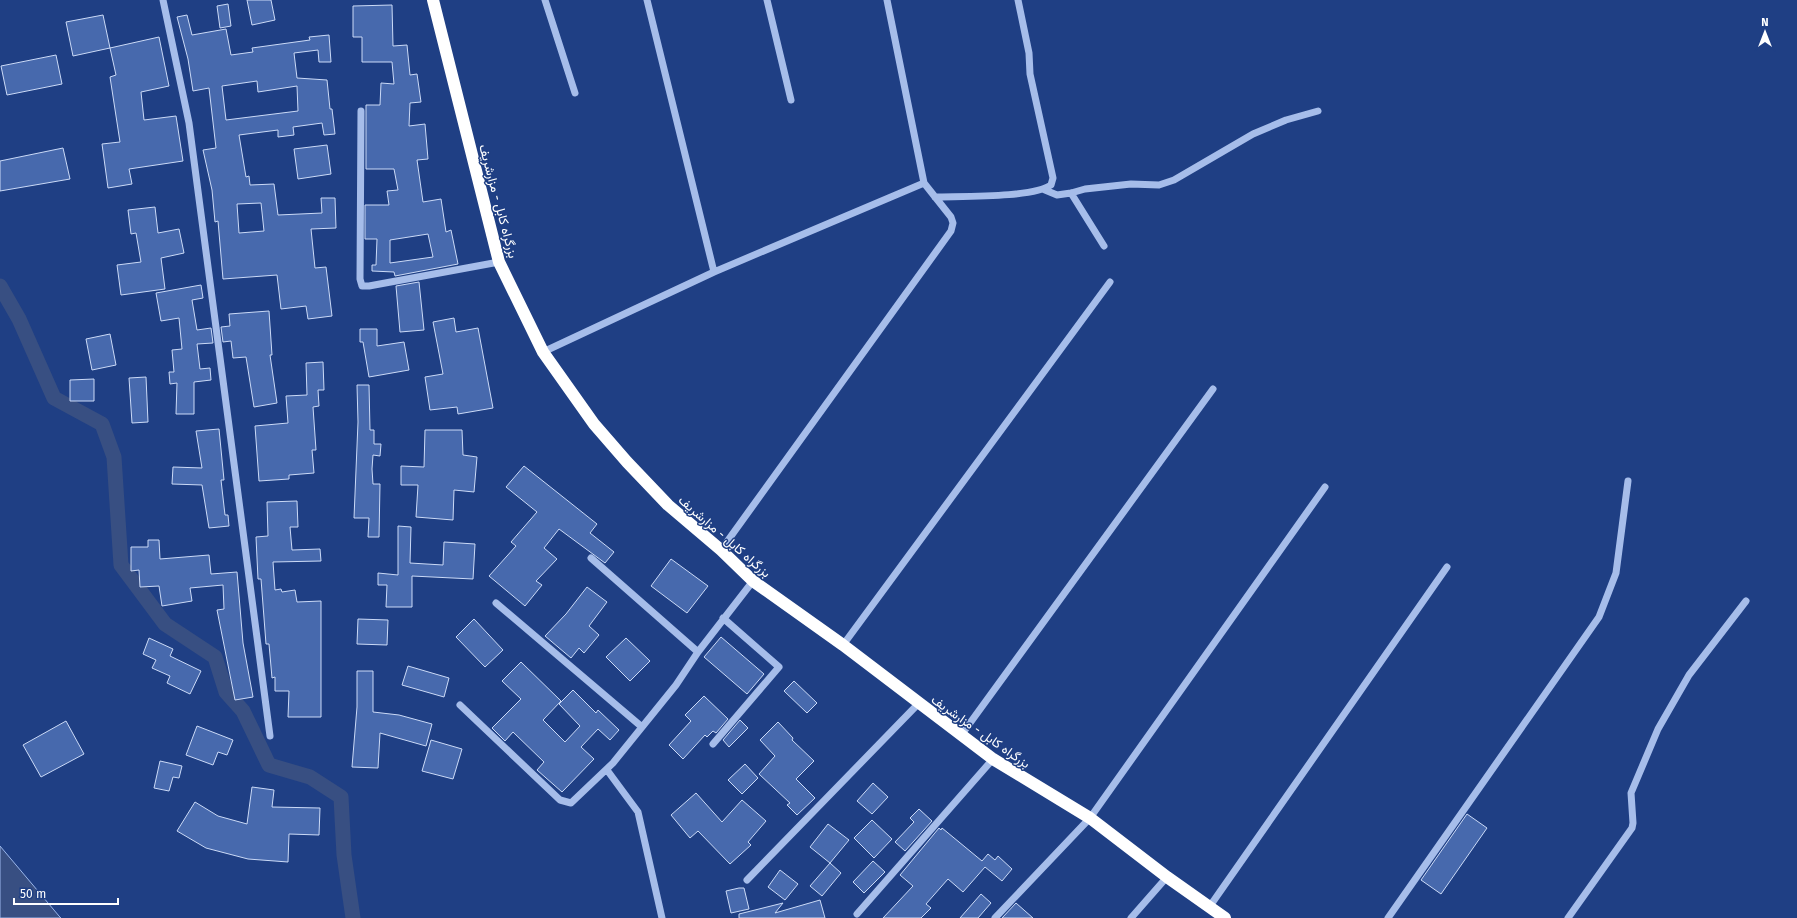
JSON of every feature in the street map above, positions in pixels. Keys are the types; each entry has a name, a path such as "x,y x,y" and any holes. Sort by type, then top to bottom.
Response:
{"highway":[{"name":"بزرگراه کابل - مزارشریف","path":"433,0 499,262 543,352 594,424 627,462 668,505 721,550 753,581 843,645 993,759 1090,818 1167,877 1225,918"}],"street":[{"path":"163,0 189,123 270,736"},
{"path":"545,0 575,93"},
{"path":"647,0 714,272"},
{"path":"767,0 791,100"},
{"path":"721,550 951,231 953,223 951,216 924,183 887,0"},
{"path":"1018,0 1029,53 1030,74 1053,178 1051,185 1045,190"},
{"path":"360,111 360,279 362,286 369,286 499,262"},
{"path":"936,197 1025,193 1045,190 1057,195 1085,189 1132,184 1159,185 1174,180 1253,134 1286,120 1318,111"},
{"path":"543,352 714,272 924,183"},
{"path":"1071,193 1104,246"},
{"path":"843,645 1110,282"},
{"path":"962,734 1213,389"},
{"path":"1388,918 1599,617 1616,573 1628,481"},
{"path":"995,918 1090,818 1325,487"},
{"path":"591,558 698,652"},
{"path":"1210,906 1446,567"},
{"path":"460,705 560,800 571,803 606,770 642,727 676,685 723,618 753,581"},
{"path":"1568,918 1632,828 1632,793 1658,729 1689,675 1746,601"},
{"path":"496,602 642,727"},
{"path":"713,744 779,667 723,618"},
{"path":"747,880 919,703"},
{"path":"857,914 993,759"},
{"path":"606,770 638,812 662,918"},
{"path":"1131,918 1167,877"}],"water":[{"path":"0,846 59,916 61,918 0,918"}],"building":[{"path":"247,0 271,0 275,20 252,25"},
{"path":"228,4 231,26 220,28 217,6"},
{"path":"392,5 393,46 407,45 410,75 417,74 421,102 410,103 409,126 425,124 428,159 417,160 423,202 441,199 446,232 451,230 458,264 395,276 394,272 372,271 372,265 376,265 377,239 365,239 365,205 389,205 387,191 398,190 394,169 366,169 366,105 380,105 381,83 394,84 392,62 362,62 362,37 353,37 353,6","holes":["428,234 433,257 390,263 390,240"]},
{"path":"103,15 110,48 73,56 66,22"},
{"path":"187,15 192,35 226,29 231,55 253,52 252,48 310,40 309,37 329,35 331,62 319,62 318,50 294,53 297,78 327,80 330,109 332,109 335,134 324,135 322,123 293,127 294,135 278,137 278,130 239,135 246,177 249,176 250,185 274,184 278,215 322,213 321,198 335,198 336,228 311,229 315,268 326,267 332,316 308,319 306,306 281,309 277,275 223,279 218,221 215,222 212,190 203,150 216,148 209,88 193,91 188,59 177,17","holes":["257,81 258,92 297,86 298,111 226,120 222,86","261,203 264,231 239,233 237,204"]},
{"path":"159,37 169,86 141,92 144,120 176,116 183,161 129,169 132,184 108,188 102,144 120,142 110,77 116,75 110,48"},
{"path":"56,55 62,84 7,95 1,66"},
{"path":"327,145 331,174 298,179 294,149"},
{"path":"63,148 70,179 0,191 0,161"},
{"path":"155,207 158,233 179,229 184,253 161,258 165,289 121,295 117,265 141,262 136,233 131,234 128,210"},
{"path":"419,282 424,330 400,332 396,286"},
{"path":"201,285 203,298 192,300 197,330 211,328 213,343 197,344 200,369 210,368 211,380 194,382 194,414 176,414 177,383 170,384 169,372 174,372 172,350 182,349 179,318 161,321 156,293"},
{"path":"269,311 272,355 270,355 277,403 254,407 246,357 233,358 231,341 223,342 221,327 230,326 229,314"},
{"path":"454,318 456,332 478,328 493,408 458,414 457,407 430,410 425,377 443,374 433,322"},
{"path":"360,329 377,329 377,346 404,342 409,370 369,377 363,342 360,342"},
{"path":"110,334 116,365 92,370 86,339"},
{"path":"323,362 324,390 318,390 319,406 313,407 316,450 312,450 314,473 289,475 289,479 259,481 255,426 288,423 286,396 307,395 306,363"},
{"path":"146,377 148,422 132,423 129,378"},
{"path":"94,379 94,401 70,401 70,380"},
{"path":"357,385 369,385 370,430 374,430 374,444 381,444 380,456 373,455 372,469 373,484 380,484 379,537 368,537 369,518 354,518 358,422"},
{"path":"219,429 224,480 221,480 225,515 228,515 229,526 209,528 202,485 172,484 173,467 202,468 196,431"},
{"path":"425,430 462,430 463,455 477,457 474,492 454,490 453,520 416,517 418,485 401,485 401,466 424,467"},
{"path":"524,466 597,524 590,533 614,552 605,563 559,529 544,548 557,559 536,581 542,585 525,606 489,576 516,546 511,542 537,512 506,487"},
{"path":"297,501 298,527 290,527 292,550 320,549 321,561 273,562 275,590 281,589 282,592 295,590 297,602 321,601 321,717 288,717 289,691 275,691 275,677 272,678 269,644 266,644 261,579 258,579 256,537 268,536 267,502"},
{"path":"398,526 411,527 410,563 443,565 444,542 475,544 473,579 412,576 412,607 386,607 387,585 378,585 378,573 398,575"},
{"path":"148,540 159,540 160,559 209,555 211,574 237,572 243,643 253,697 235,700 217,610 224,609 223,585 190,588 192,601 162,606 159,586 140,587 139,570 131,571 131,547 148,547"},
{"path":"671,559 708,586 687,613 651,586"},
{"path":"587,587 607,602 589,626 599,635 584,653 579,648 571,658 545,636 566,614"},
{"path":"358,619 388,620 387,645 357,644"},
{"path":"474,619 503,650 485,667 456,637"},
{"path":"721,637 764,674 747,694 704,657"},
{"path":"149,638 173,649 170,656 201,671 190,694 167,683 170,676 152,668 156,660 143,654"},
{"path":"626,638 650,661 630,681 606,657"},
{"path":"521,662 561,701 543,720 565,742 580,726 559,704 573,690 596,713 598,710 619,730 610,740 598,729 581,747 594,759 562,792 537,770 544,762 513,732 505,741 492,728 521,699 502,681"},
{"path":"408,666 449,678 444,697 402,685"},
{"path":"357,671 373,671 373,712 399,715 432,724 426,746 380,733 378,768 352,767 357,707"},
{"path":"794,681 817,703 807,713 784,691"},
{"path":"704,696 728,719 716,733 713,731 707,737 705,735 683,759 669,745 691,721 685,715"},
{"path":"740,720 748,728 729,747 723,740"},
{"path":"66,721 84,754 41,777 23,745"},
{"path":"778,722 793,738 792,740 814,761 796,779 815,798 797,815 787,805 790,803 759,774 775,756 760,740"},
{"path":"197,726 233,740 227,755 218,752 213,765 186,755"},
{"path":"431,740 462,749 453,779 422,771"},
{"path":"160,761 182,766 179,778 173,777 169,791 154,788"},
{"path":"745,764 758,778 742,794 728,780"},
{"path":"873,783 888,797 872,814 857,801"},
{"path":"252,787 274,790 272,807 320,808 319,835 289,834 288,862 248,859 206,848 177,831 195,802 218,816 247,824"},
{"path":"696,793 722,822 742,800 766,821 748,842 751,845 730,864 698,831 690,838 671,815"},
{"path":"919,809 932,821 905,851 895,842 914,822 910,818"},
{"path":"1467,814 1487,828 1441,894 1421,880"},
{"path":"872,820 892,839 874,858 854,838"},
{"path":"828,824 849,840 830,863 810,847"},
{"path":"939,828 941,830 942,828 982,861 988,854 995,860 998,856 1012,869 1002,881 985,867 963,892 948,879 926,904 931,908 921,918 883,918 913,886 900,875"},
{"path":"873,861 885,872 864,893 853,882"},
{"path":"830,863 841,873 822,896 810,886"},
{"path":"780,870 798,884 785,900 768,887"},
{"path":"744,888 749,909 731,913 726,891"},
{"path":"981,894 991,903 978,918 960,918"},
{"path":"820,900 825,918 739,918 739,914 783,903 775,913"},
{"path":"1016,903 1033,918 1002,918"}],"waterway":[{"path":"0,286 19,319 54,398 102,424 114,457 121,565 165,624 215,657 226,692 243,711 269,765 310,777 341,797 344,855 353,918"}]}
